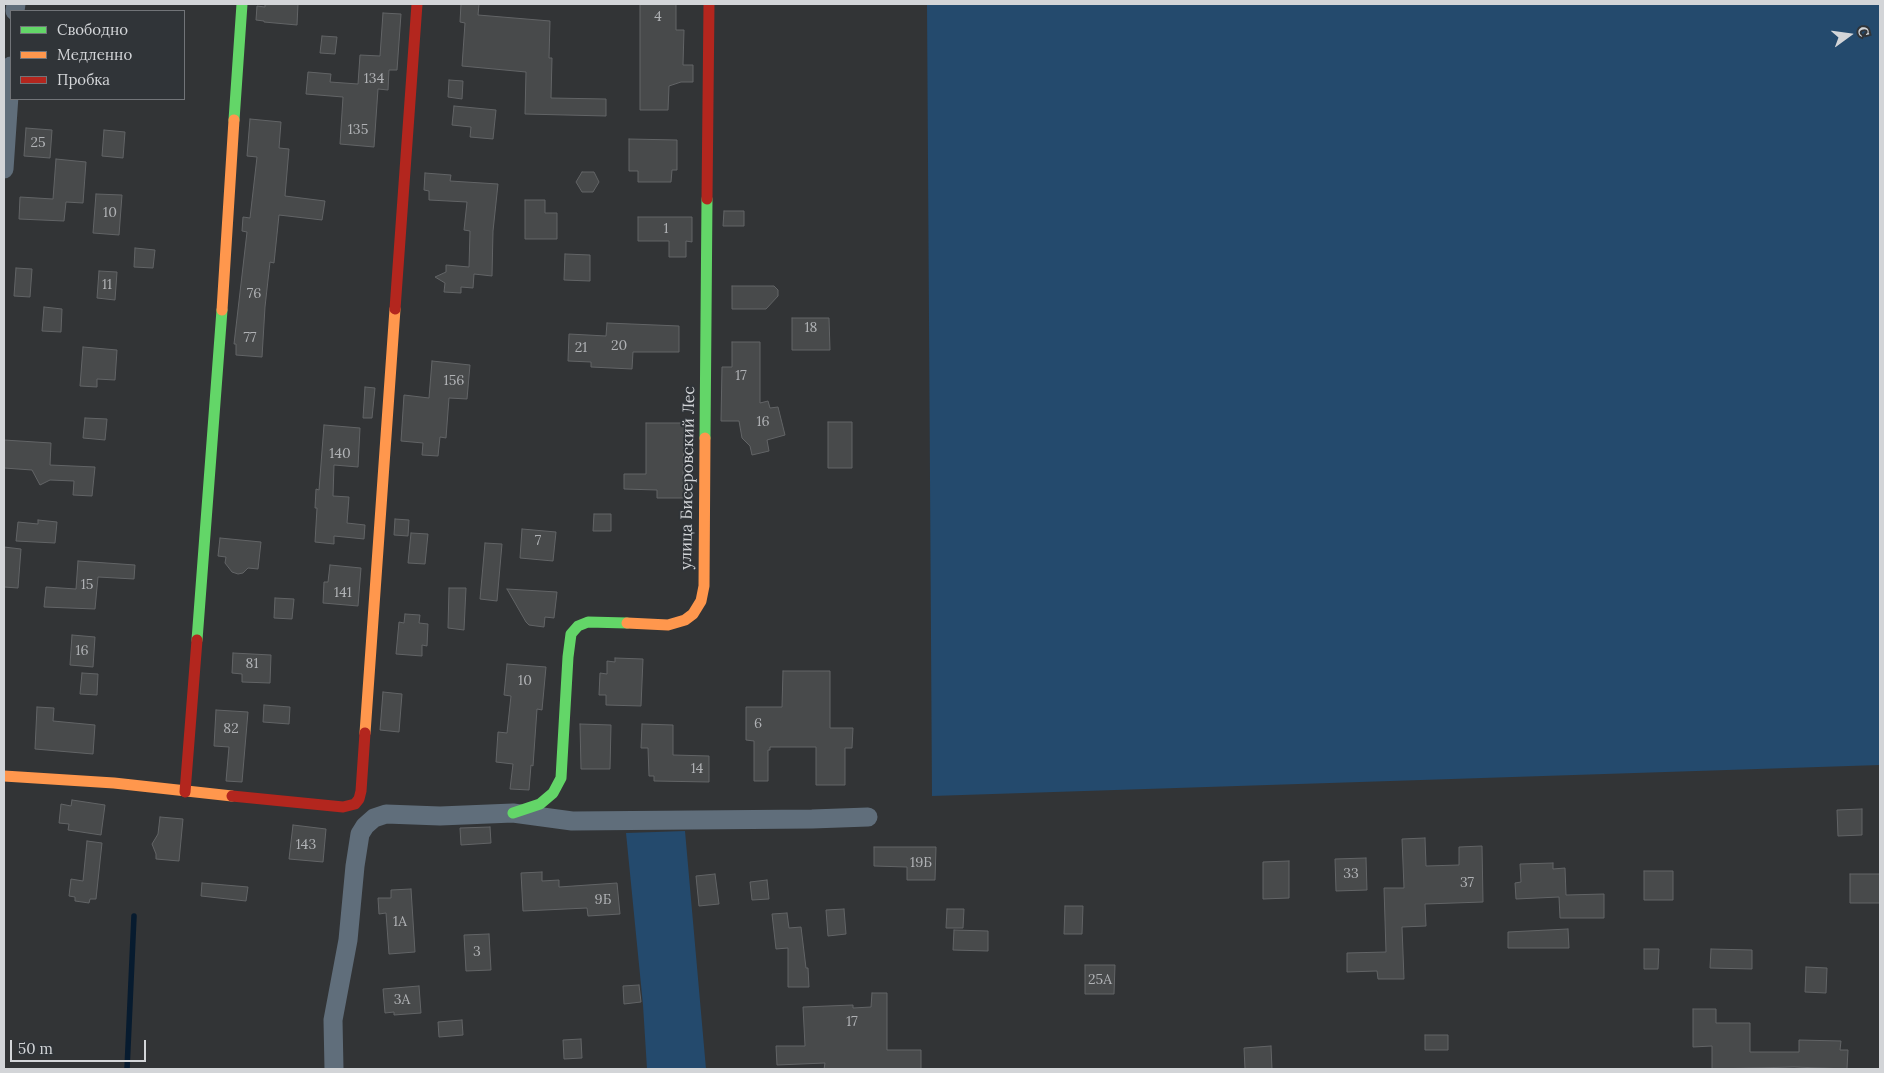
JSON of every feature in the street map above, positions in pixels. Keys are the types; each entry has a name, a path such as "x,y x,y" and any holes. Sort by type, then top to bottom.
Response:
{"street":[{"path":"185,792 218,362 242,4"},
{"path":"4,776 114,783 185,792 343,807 355,804 359,799 362,791 417,4"},
{"name":"улица Бисеровский Лес","path":"513,813 540,804 553,793 561,778 568,657 571,634 578,626 588,622 601,621 668,626 685,620 693,614 701,601 704,586 710,4"},
{"path":"4,169 10,81"},
{"path":"334,1069 332,1020 348,940 356,858 360,834 365,826 374,818 386,814 440,816 513,813 572,821 812,820 868,817"}],"shaded area":[{"path":"927,4 1880,4 1880,765 932,796"},
{"path":"685,831 706,1069 647,1069 643,1005 626,833"}],"building":[{"path":"265,4 298,4 297,25 256,20 257,6 265,7"},
{"path":"461,4 479,4 478,15 550,21 549,58 552,58 551,98 606,99 606,116 525,114 526,72 462,66 465,23 460,22"},
{"path":"640,4 676,4 676,30 684,30 683,65 693,65 693,82 681,82 669,86 668,110 640,110"},
{"path":"383,13 401,14 397,70 389,70 388,90 378,89 374,147 340,144 343,97 306,94 308,72 331,74 330,82 358,84 360,55 380,56"},
{"path":"322,36 337,37 335,54 320,53"},
{"path":"449,80 463,81 462,99 448,97"},
{"path":"454,106 496,110 493,139 470,137 471,127 452,125"},
{"path":"250,119 281,122 279,148 289,149 285,196 325,201 322,220 279,215 274,263 270,262 262,357 236,355 236,344 234,344 247,232 242,231 243,217 250,218 257,157 247,156"},
{"path":"26,128 52,130 50,158 24,156"},
{"path":"104,130 125,132 123,158 102,156"},
{"path":"629,139 677,140 677,170 672,170 671,182 638,182 638,171 629,171"},
{"path":"56,159 86,162 83,203 66,202 64,221 19,219 20,197 53,199"},
{"path":"582,172 594,172 599,182 593,192 582,192 576,182"},
{"path":"425,173 451,175 450,181 498,184 493,231 492,276 474,274 473,288 461,287 461,293 444,292 445,283 435,277 446,272 446,265 469,267 470,231 464,230 467,202 429,200 429,191 424,190"},
{"path":"96,194 122,195 119,235 93,233"},
{"path":"525,200 545,200 545,213 557,213 557,239 525,239"},
{"path":"724,211 744,211 744,226 723,226"},
{"path":"638,217 692,217 692,242 686,241 686,257 669,257 669,241 638,241"},
{"path":"135,248 155,250 153,268 134,267"},
{"path":"565,254 590,255 590,281 564,280"},
{"path":"16,268 32,269 30,297 14,296"},
{"path":"99,271 117,272 115,300 97,298"},
{"path":"732,286 774,286 778,290 778,296 766,309 732,309"},
{"path":"44,307 62,309 61,332 42,331"},
{"path":"792,318 829,318 830,350 792,350"},
{"path":"607,323 679,326 679,352 633,352 632,369 591,367 591,362 568,361 569,334 606,336"},
{"path":"732,342 760,342 760,403 768,401 770,408 778,407 785,435 767,440 769,451 752,455 750,446 742,438 739,421 721,421 722,367 732,367"},
{"path":"83,347 117,350 115,380 97,379 97,387 80,386"},
{"path":"432,361 470,365 467,399 449,398 446,438 440,437 438,456 422,455 423,443 401,441 404,395 429,398"},
{"path":"365,387 375,388 372,418 363,418"},
{"path":"85,418 107,419 105,440 83,438"},
{"path":"828,422 852,422 852,468 828,468"},
{"path":"646,423 684,423 683,479 690,479 690,498 657,498 657,490 624,489 624,474 646,474"},
{"path":"324,425 360,428 358,467 334,465 333,496 349,497 347,523 365,525 364,539 334,536 334,544 315,542 316,489 319,490"},
{"path":"4,440 51,443 50,465 95,467 92,496 73,495 74,481 50,480 40,485 32,470 4,468"},
{"path":"594,514 611,514 611,531 593,531"},
{"path":"395,519 409,520 408,536 394,535"},
{"path":"38,520 57,522 55,543 16,541 18,522 38,524"},
{"path":"522,529 556,532 553,561 520,558"},
{"path":"411,533 428,534 425,564 408,563"},
{"path":"220,538 261,542 258,569 248,568 243,573 238,574 232,572 225,563 226,557 218,556"},
{"path":"485,543 502,544 497,601 480,599"},
{"path":"4,547 21,549 18,588 4,587"},
{"path":"78,561 135,565 134,579 98,577 95,609 44,607 46,587 76,589"},
{"path":"330,565 361,568 358,606 323,603 324,582 328,582"},
{"path":"449,588 466,588 464,630 448,628"},
{"path":"507,589 557,592 554,618 545,617 544,627 529,625"},
{"path":"275,598 294,599 292,619 274,618"},
{"path":"405,614 420,615 419,623 428,624 427,646 422,645 422,656 396,654 399,622 404,623"},
{"path":"72,635 95,637 93,667 70,665"},
{"path":"233,653 271,655 270,683 242,682 242,674 232,673"},
{"path":"615,658 643,659 641,706 606,705 606,695 599,695 600,673 607,674 607,661 615,662"},
{"path":"507,664 546,667 542,710 537,709 533,766 531,765 529,790 510,789 513,764 496,762 498,732 507,733 511,696 504,695"},
{"path":"783,671 830,671 830,728 853,728 852,748 845,748 845,785 816,785 816,747 770,747 770,750 768,750 768,781 754,781 754,741 746,740 746,707 782,707"},
{"path":"82,673 98,674 97,695 80,694"},
{"path":"383,692 402,694 399,732 380,730"},
{"path":"264,705 290,707 289,724 263,722"},
{"path":"37,707 54,708 53,721 95,725 93,754 35,749"},
{"path":"216,710 248,712 242,782 226,781 229,747 214,746"},
{"path":"580,724 611,725 610,769 581,769"},
{"path":"642,724 673,725 673,755 709,756 709,782 654,781 654,776 649,776 648,748 641,748"},
{"path":"72,800 105,805 101,835 68,830 69,824 59,823 61,804 71,806"},
{"path":"1862,809 1862,835 1838,836 1837,810"},
{"path":"160,817 183,819 179,861 156,859 152,844 158,834"},
{"path":"293,825 326,829 323,862 289,859"},
{"path":"490,827 491,843 461,845 460,828"},
{"path":"1425,838 1426,866 1459,865 1459,847 1482,846 1483,902 1425,904 1426,926 1402,927 1404,979 1378,979 1377,971 1347,972 1347,953 1386,952 1384,888 1404,888 1402,839"},
{"path":"87,841 102,843 96,899 90,899 89,903 75,901 75,897 69,896 71,879 83,881"},
{"path":"874,847 936,847 935,880 907,880 907,867 874,866"},
{"path":"1366,858 1367,890 1336,891 1335,859"},
{"path":"1289,861 1289,898 1263,899 1263,862"},
{"path":"1553,863 1553,869 1565,868 1566,895 1604,894 1604,918 1560,918 1559,897 1516,899 1515,883 1521,882 1520,864"},
{"path":"1644,871 1673,871 1673,900 1644,900"},
{"path":"542,872 542,881 559,880 559,887 617,883 620,914 588,916 587,908 523,911 521,873"},
{"path":"715,874 719,904 699,906 696,876"},
{"path":"1850,874 1880,874 1880,903 1850,903"},
{"path":"767,880 769,899 752,900 750,882"},
{"path":"202,883 248,887 246,901 201,896"},
{"path":"411,889 415,952 389,954 386,913 379,914 378,898 391,898 391,890"},
{"path":"1065,906 1083,906 1082,934 1064,934"},
{"path":"844,909 846,934 828,936 826,910"},
{"path":"947,909 964,909 963,928 946,928"},
{"path":"787,913 789,928 801,927 806,968 808,968 809,987 788,987 788,948 776,949 772,914"},
{"path":"1568,929 1569,948 1508,948 1508,932"},
{"path":"954,930 988,931 988,951 953,950"},
{"path":"489,934 491,970 466,971 464,935"},
{"path":"1644,949 1659,949 1658,969 1644,969"},
{"path":"1711,949 1752,950 1752,969 1710,968"},
{"path":"1085,965 1115,965 1114,994 1085,994"},
{"path":"1806,967 1827,968 1826,993 1805,992"},
{"path":"639,985 641,1002 624,1004 623,986"},
{"path":"419,986 421,1013 394,1015 394,1012 385,1013 383,989"},
{"path":"872,993 887,993 887,1050 921,1050 921,1069 824,1069 825,1063 777,1065 776,1046 805,1046 803,1007 853,1005 853,1008 871,1007"},
{"path":"1693,1009 1716,1009 1716,1023 1750,1023 1750,1052 1799,1052 1799,1040 1841,1041 1840,1050 1848,1050 1847,1069 1794,1067 1712,1069 1712,1046 1693,1047"},
{"path":"462,1020 463,1035 439,1037 438,1022"},
{"path":"1425,1035 1448,1035 1448,1050 1425,1050"},
{"path":"581,1039 582,1058 564,1059 563,1040"},
{"path":"1271,1046 1272,1069 1245,1069 1244,1048"}],"waterway":[{"path":"127,1069 134,916"}],"traffic: fast":[{"path":"234,120 242,4"},
{"path":"705,438 707,199"},
{"path":"197,640 222,310"},
{"path":"513,813 540,804 553,793 561,778 571,634 578,626 588,622 627,623"}],"traffic: slow":[{"path":"222,310 234,120"},
{"path":"365,733 395,309"},
{"path":"627,623 668,625 685,620 693,614 701,601 704,586 705,438"},
{"path":"4,776 114,783 232,796"}],"traffic: jam":[{"path":"395,309 417,4"},
{"path":"707,199 709,4"},
{"path":"185,792 197,640"},
{"path":"232,796 343,807 355,804 359,799 361,791 365,733"}]}
